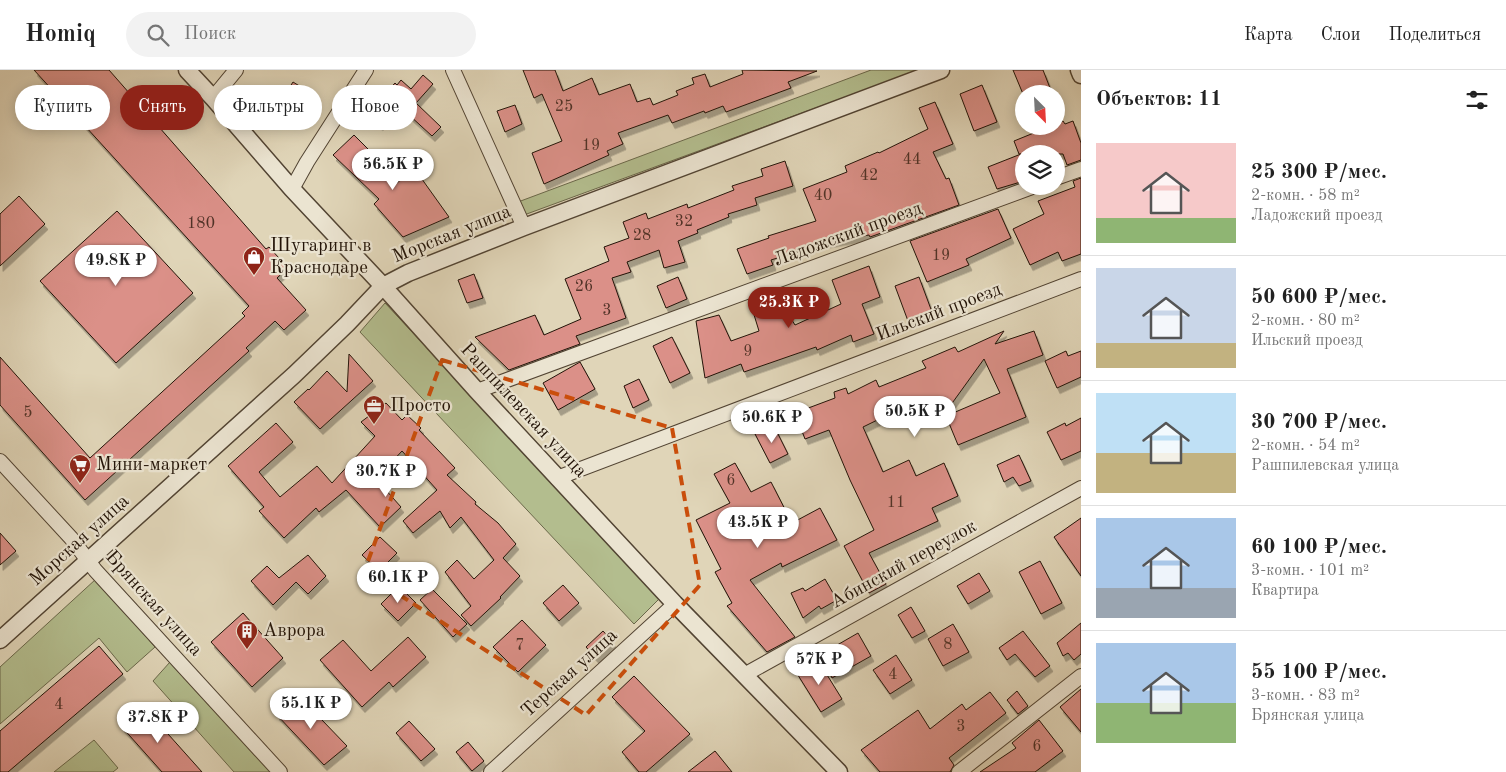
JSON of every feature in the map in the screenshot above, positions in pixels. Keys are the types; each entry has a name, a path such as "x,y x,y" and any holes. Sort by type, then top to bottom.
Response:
{"street":[{"name":"Рашпилевская улица","path":"186,70 477,392 675,604 839,772"},
{"path":"213,98 236,70"},
{"path":"292,189 307,162 366,70"},
{"path":"452,70 524,227"},
{"name":"Морская улица","path":"0,640 294,375 383,286 408,273 524,227 941,70"},
{"path":"1079,70 1081,75"},
{"path":"1065,175 1081,169"},
{"name":"Ладожский проезд","path":"477,392 1015,193"},
{"name":"Ильский проезд","path":"557,478 1081,279"},
{"name":"Брянская улица","path":"0,461 71,538 102,577 280,772"},
{"name":"Абинский переулок","path":"744,675 1081,488"},
{"name":"Терская улица","path":"491,772 675,604"},
{"path":"959,772 1081,676"}],"highlighted area":[{"path":"442,360 672,428 700,585 586,715 364,572"}],"green space":[{"path":"871,70 919,70 524,215 518,202"},
{"path":"385,303 660,598 634,624 360,332"},
{"path":"96,579 155,647 127,672 99,638 0,724 0,667"},
{"path":"170,662 271,772 234,772 153,681"},
{"path":"94,740 118,768 113,772 54,772"}],"building":[{"path":"34,70 109,70 122,85 120,85 120,130 162,130 266,249 269,247 288,268 277,278 306,310 284,330 275,321 246,348 249,351 85,500 0,405 0,357 90,458 245,316 242,313 249,306 89,130 110,130 110,85 48,85"},
{"path":"523,70 555,70 563,91 592,78 599,95 630,84 637,102 650,98 653,105 678,95 676,91 694,84 692,78 705,74 710,87 743,74 742,70 817,71 788,82 791,88 726,112 723,106 672,123 668,115 618,133 623,144 607,151 609,155 544,184 532,153 562,141 542,94 534,98"},
{"path":"1013,70 1043,70 1049,85 1019,85"},
{"path":"423,75 433,84 417,102 417,85 414,85"},
{"path":"401,80 407,85 397,85"},
{"path":"982,85 997,122 974,131 960,94"},
{"path":"935,102 953,144 933,152 946,179 949,178 959,205 870,237 869,235 805,246 806,249 771,260 773,265 747,274 737,249 769,238 768,236 816,221 803,189 847,172 845,166 879,153 928,129 919,108"},
{"path":"417,104 441,127 432,136 417,122"},
{"path":"515,105 522,124 505,132 497,111"},
{"path":"1073,121 1081,143 1081,160 1067,165 1065,145 1016,145 1014,141 1029,135 1065,135 1065,124"},
{"path":"354,135 371,152 369,154 397,183 414,168 449,217 403,237 374,204 379,199 333,155"},
{"path":"1015,156 1015,184 997,189 988,167"},
{"path":"785,161 793,186 755,198 757,205 728,214 729,217 697,230 698,233 678,241 685,262 664,268 659,250 627,262 631,272 612,278 626,318 576,336 580,344 509,370 475,337 535,315 544,335 581,319 565,279 609,261 604,247 629,238 623,222 646,213 648,219 687,204 688,208 734,190 732,186 763,176 761,169"},
{"path":"1081,178 1081,254 1062,261 1058,252 1030,265 1013,229 1044,214 1038,201 1054,195 1065,195 1065,191 1075,187 1073,181"},
{"path":"19,196 45,224 0,266 0,214"},
{"path":"998,209 1011,238 966,259 969,265 927,282 910,241"},
{"path":"117,211 193,293 116,363 40,281"},
{"path":"869,266 880,297 862,304 874,334 853,342 851,335 817,350 816,347 744,372 741,364 705,378 696,321 719,315 731,341 759,331 751,305 777,296 795,325 841,304 832,280"},
{"path":"474,274 483,298 467,303 458,280"},
{"path":"678,277 687,299 666,308 657,286"},
{"path":"919,277 932,312 908,321 895,286"},
{"path":"1004,331 995,344 1034,331 1043,355 1007,369 1026,417 958,445 946,416 1000,393 984,359 945,413 941,404 906,418 902,408 863,427 883,472 909,460 916,476 944,463 958,496 932,508 938,521 869,553 886,584 869,593 844,546 874,530 829,430 805,439 795,413 835,398 834,392 846,388 848,394 876,380 879,387 926,368 922,361 955,347 958,352"},
{"path":"672,337 690,373 670,383 653,346"},
{"path":"1066,351 1068,356 1081,351 1081,377 1057,388 1045,361"},
{"path":"349,354 373,381 320,429 294,402 309,390 327,371 347,392"},
{"path":"580,362 595,389 558,410 543,383"},
{"path":"639,379 649,400 633,408 624,386"},
{"path":"386,403 402,420 407,415 421,428 419,430 455,468 447,475 476,502 475,504 498,523 516,544 503,558 520,576 501,598 471,626 461,615 471,606 445,572 457,560 474,579 494,560 461,517 450,528 440,511 413,533 403,521 437,490 402,451 376,479 401,507 380,527 346,490 319,512 316,508 284,538 259,511 264,507 228,466 276,423 293,442 259,472 280,497 317,466 332,483 375,436 361,422"},
{"path":"1081,418 1081,451 1061,460 1047,432 1065,423 1066,426"},
{"path":"773,424 788,454 770,463 755,434"},
{"path":"1019,455 1031,481 1019,486 1013,477 1004,482 997,465"},
{"path":"735,463 751,492 771,482 792,523 820,508 837,540 782,567 781,563 750,580 795,637 767,652 727,606 732,603 715,572 721,569 696,520 730,503 714,474"},
{"path":"1081,518 1081,576 1054,537"},
{"path":"0,533 16,551 0,565"},
{"path":"380,537 397,553 379,571 362,555"},
{"path":"308,555 326,576 308,594 296,582 273,605 251,581 267,566 279,578"},
{"path":"1040,561 1062,603 1041,614 1019,572"},
{"path":"979,573 990,591 968,604 957,586"},
{"path":"825,579 837,600 821,609 819,606 803,618 791,593 803,588 805,591"},
{"path":"563,585 579,603 559,621 543,603"},
{"path":"399,586 416,603 398,621 381,604"},
{"path":"432,589 467,624 453,637 420,600"},
{"path":"911,607 925,631 912,638 898,615"},
{"name":"Аврора","path":"243,613 283,658 252,687 211,642"},
{"path":"522,620 546,645 518,672 493,647"},
{"path":"1081,623 1081,654 1074,660 1068,653 1063,656 1057,643"},
{"path":"953,624 969,652 943,666 928,639"},
{"path":"603,631 613,642 596,658 586,647"},
{"path":"1023,631 1050,666 1035,677 1015,654 1007,660 999,648"},
{"path":"858,633 871,656 832,678 821,656"},
{"path":"408,637 426,657 393,687 389,682 362,707 320,660 343,640 371,671"},
{"path":"99,646 123,674 8,772 0,772 0,731"},
{"path":"896,655 912,680 890,694 873,670"},
{"path":"814,661 822,672 824,670 842,699 821,712 796,672"},
{"path":"634,676 690,734 646,772 639,772 622,752 645,731 612,697"},
{"path":"1081,689 1081,732 1060,707"},
{"path":"1017,691 1028,706 1018,714 1007,700"},
{"path":"990,692 1006,713 949,758 954,765 950,772 880,772 861,750 918,710 930,729 962,704 966,710"},
{"path":"296,693 347,746 324,765 276,714"},
{"path":"143,706 202,772 162,772 121,726"},
{"path":"1039,720 1063,751 1035,772 980,772 1016,748 1012,743"},
{"path":"409,721 435,749 421,761 396,733"},
{"path":"468,742 484,761 472,771 456,752"},
{"path":"715,751 732,772 688,772"}],"place":[{"name":"Шугаринг в Краснодаре","path":"254,276"},
{"name":"Просто","path":"374,425"},
{"name":"Мини-маркет","path":"80,484"},
{"name":"Аврора","path":"247,650"}]}
